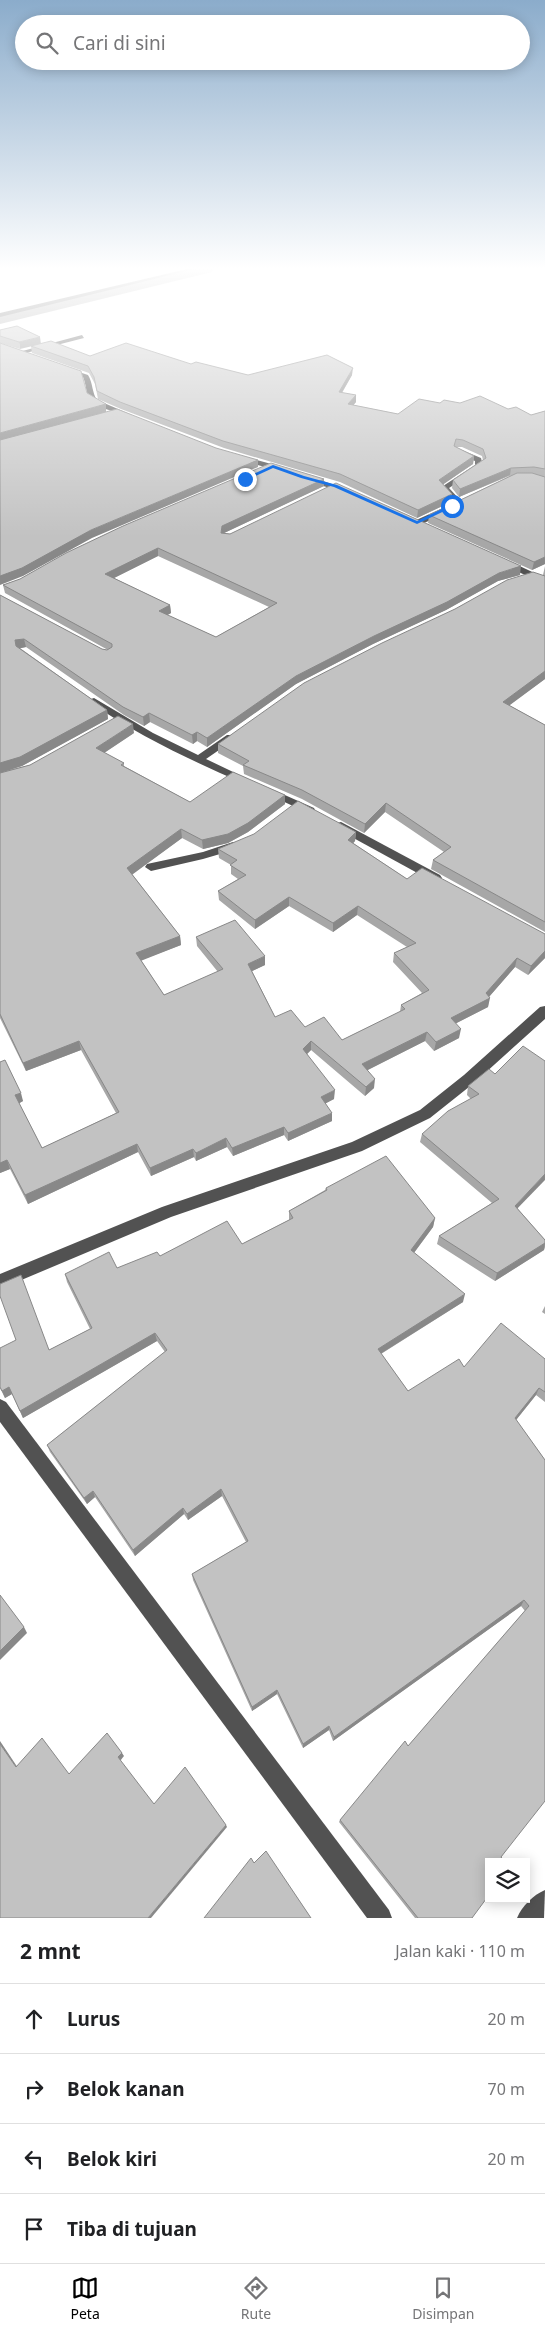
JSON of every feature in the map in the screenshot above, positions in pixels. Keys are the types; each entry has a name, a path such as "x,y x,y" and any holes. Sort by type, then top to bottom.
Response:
{"street":[{"path":"54,364 86,376 90,385 91,396 95,401 137,419"},
{"path":"109,414 118,412"},
{"path":"458,451 478,460 479,466 444,488 458,502"},
{"path":"238,457 288,472"},
{"path":"259,472 273,466"},
{"path":"303,477 336,486 353,494"},
{"path":"319,494 336,486"},
{"path":"418,523 466,498"},
{"path":"499,560 545,581"},
{"path":"518,580 545,569"},
{"path":"86,696 115,721 293,806 328,819 444,882"},
{"path":"198,760 237,732"},
{"path":"151,867 179,859 223,851 241,843"},
{"path":"0,1282 167,1212 357,1146 425,1114 470,1079 545,1011"},
{"path":"0,1408 381,1918"},
{"path":"528,1918 545,1901"}],"building":[{"path":"0,359 45,359 81,371 87,393 106,404 0,433"},
{"path":"67,359 174,359 191,364 196,362 248,375 313,359 334,359 353,368 339,392 356,395 348,404 398,414 419,399 440,403 444,400 460,403 480,396 508,409 516,407 531,415 545,411 545,469 534,467 511,468 460,489 453,480 486,458 483,449 456,439 454,446 474,456 439,480 452,494 418,510 340,474 223,441 120,402 97,391 94,377 88,366"},
{"path":"117,409 216,448 258,460 91,530 22,568 0,576 0,440"},
{"path":"271,463 324,479 222,526 221,533 230,534 336,483 521,566 499,573 447,602 374,636 296,676 207,738 197,732 192,735 149,713 143,717 123,707 24,639 15,640 16,646 107,710 20,757 0,763 0,595 102,649 107,650 112,647 112,644 3,585 20,579 66,553 123,526","holes":["158,548 277,603 216,637 159,611 170,605 105,574"]},
{"path":"517,473 532,473 545,477 545,557 534,562 429,515"},
{"path":"533,572 545,576 545,671 503,702 545,725 545,922 433,860 451,847 386,803 365,824 302,790 243,765 249,761 218,744 304,683 382,643 455,609 507,580"},
{"path":"118,716 133,724 96,748 124,763 121,765 190,802 233,772 285,795 248,823 228,834 202,840 181,829 127,868 180,936 136,953 164,995 223,969 196,937 235,920 265,956 248,964 275,1017 291,1010 305,1027 324,1017 342,1040 405,1009 401,1005 429,990 394,953 416,943 358,906 333,923 289,897 255,920 218,891 246,875 230,865 237,860 218,849 254,834 298,801 356,832 348,840 407,879 422,868 545,934 545,951 531,966 517,958 486,993 490,998 451,1018 461,1029 436,1042 427,1032 362,1064 375,1079 366,1087 311,1041 303,1049 335,1090 321,1097 332,1113 288,1133 284,1127 232,1148 226,1138 196,1153 193,1149 150,1168 137,1144 25,1195 7,1160 0,1163 0,1062 5,1060 21,1093 15,1095 42,1148 119,1112 79,1041 23,1063 0,1014 0,773 30,765"},
{"path":"523,1046 545,1061 545,1174 515,1206 545,1240 545,1243 497,1273 439,1236 499,1199 422,1134 448,1111 479,1094 468,1086 489,1069 495,1074"},
{"path":"386,1156 435,1218 411,1250 465,1294 378,1349 408,1391 459,1359 464,1367 501,1323 545,1359 545,1392 539,1388 515,1418 545,1460 545,1801 502,1858 485,1858 485,1900 472,1918 418,1918 340,1820 405,1741 408,1746 529,1606 524,1600 334,1737 329,1726 303,1744 277,1690 252,1707 192,1574 248,1541 221,1489 187,1514 183,1508 133,1550 93,1491 84,1498 47,1445 167,1350 155,1333 20,1411 9,1387 2,1391 0,1387 0,1348 16,1340 0,1296 0,1284 21,1275 49,1350 92,1328 65,1274 109,1252 117,1268 157,1252 160,1256 227,1221 242,1244 293,1218 289,1211 327,1190 326,1188"},
{"path":"0,1595 24,1627 0,1651"},
{"path":"107,1733 122,1753 118,1757 154,1804 185,1767 226,1825 148,1918 0,1918 0,1744 16,1767 42,1738 69,1774"},
{"path":"266,1851 311,1918 204,1918 251,1858 254,1863"}],"route":[{"path":"245,479 273,466 336,486 417,523 452,506"}]}
